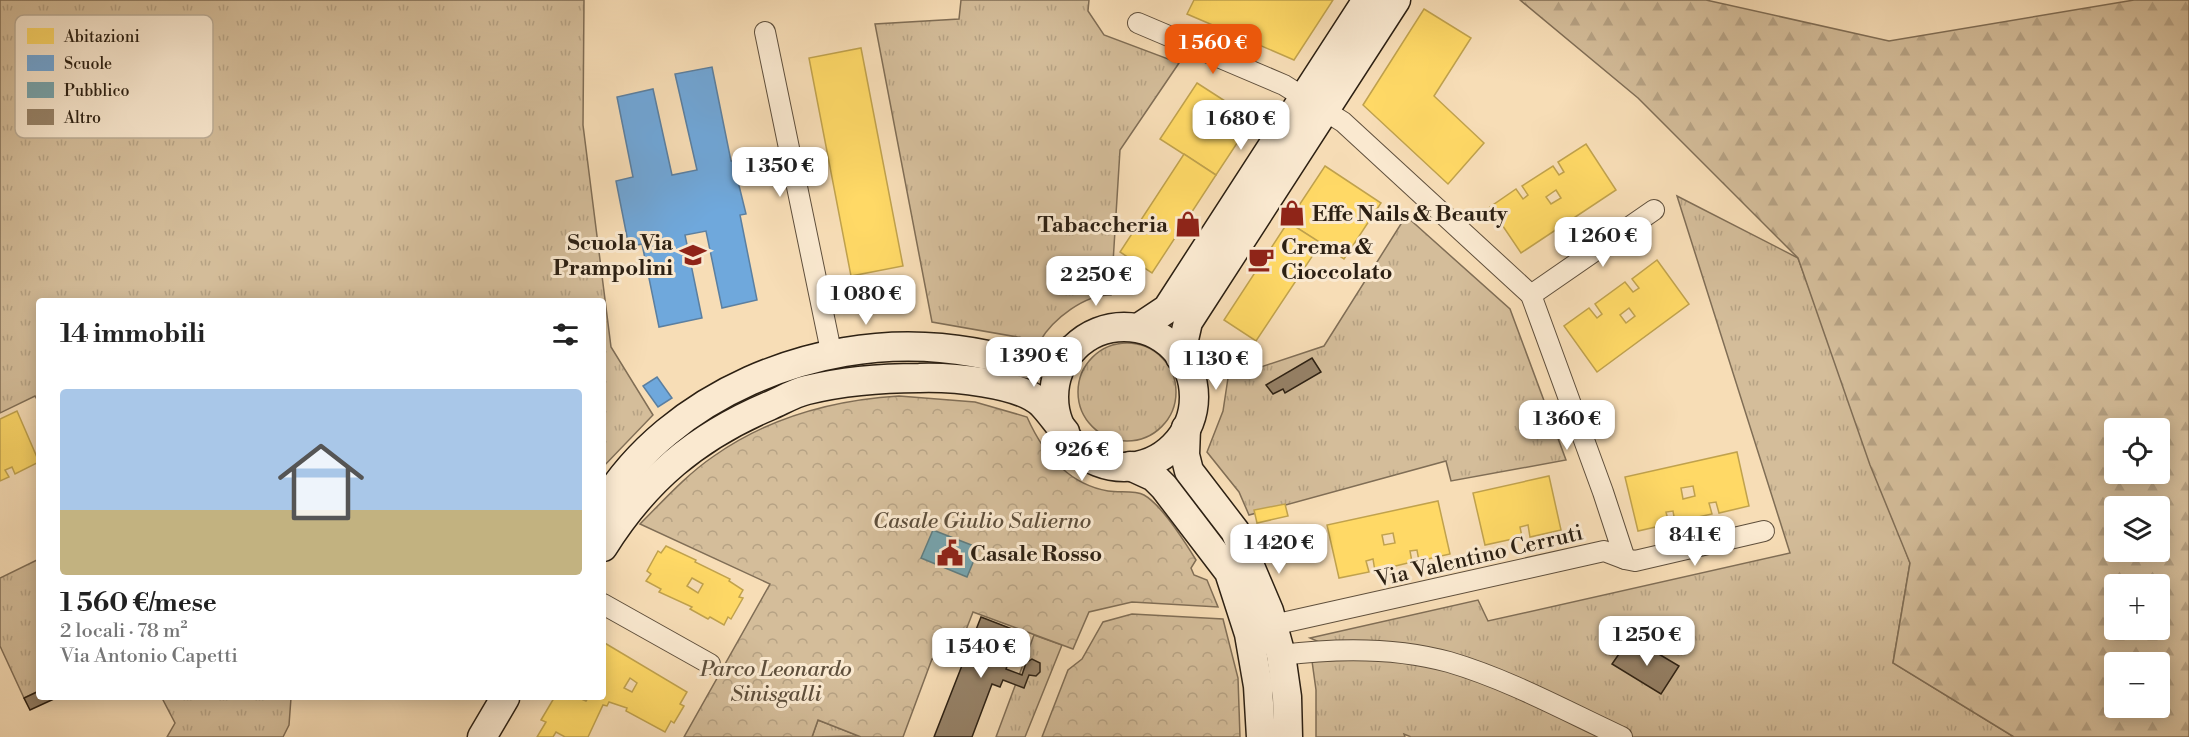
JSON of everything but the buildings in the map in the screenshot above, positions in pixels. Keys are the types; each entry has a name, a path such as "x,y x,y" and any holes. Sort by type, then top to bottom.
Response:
{"main road":[{"path":"1180,357 1188,322 1314,103 1367,0"},
{"path":"1140,327 1167,309 1314,103 1396,0"},
{"path":"606,540 629,489 660,437 735,386 823,357 876,348 909,346 953,350 1030,364 1048,361 1073,349 1089,334 1124,325 1140,327 1156,333 1180,357 1190,377 1194,397 1186,428 1185,455 1189,471 1235,531 1273,625 1281,655 1287,697 1288,737"},
{"path":"1065,432 1058,413 1057,392 1062,370 1073,349"},
{"path":"606,503 660,474 688,451 742,417 805,391 868,379 959,378 1008,389 1035,399 1082,455 1096,463 1115,468 1130,466 1164,455 1176,444 1186,428"},
{"path":"1130,466 1154,477 1164,487 1229,572 1249,634 1255,665 1260,737"},
{"path":"482,737 504,700"}],"street":[{"name":"Via Valentino Cerruti","path":"1137,23 1284,85 1343,122 1531,295 1625,560"},
{"path":"765,32 823,357 821,387"},
{"path":"1531,295 1654,210"},
{"name":"Via Valentino Cerruti","path":"1273,625 1604,551 1625,560 1635,561 1764,531"},
{"path":"606,606 710,664"},
{"path":"1281,655 1341,650 1378,651 1449,662 1517,688 1622,737"}],"green space":[{"path":"0,0 584,0 583,125 605,298 36,298 36,398 35,396 0,413"},
{"path":"961,0 1089,0 1088,11 1104,35 1179,63 1120,150 1111,295 1091,299 1071,309 1053,324 1040,341 932,322 875,24 959,19"},
{"path":"1520,0 1706,0 1889,41 2134,0 2189,0 2189,737 2014,737 1893,663 1910,563 1870,465 1798,258 1638,98"},
{"path":"1677,196 1798,258 1910,563 1893,663 2014,737 1411,737 1404,734 1405,737 1316,737 1316,690 1312,661 1360,660 1310,638 1478,600 1488,621 1790,553"},
{"path":"1406,216 1510,309 1566,460 1451,481 1446,461 1249,515 1239,492 1207,452 1223,411 1228,378 1324,346"},
{"path":"606,307 611,347 653,415 606,464"},
{"path":"1127,343 1146,347 1161,358 1172,373 1176,392 1172,411 1161,426 1146,437 1127,441 1108,437 1093,426 1082,411 1078,392 1082,373 1093,358 1108,347"},
{"name":"Casale Giulio Salierno","path":"899,396 975,402 1027,417 1049,454 1058,465 1080,482 1108,491 1140,493 1151,500 1173,524 1196,560 1191,568 1194,575 1207,580 1218,607 1132,602 1089,612 1073,649 973,612 952,666 932,659 903,737 861,737 818,720 812,737 684,737 770,584 640,524 675,488 704,463 757,431 802,413 826,407"},
{"path":"36,560 36,692 24,698 0,646 0,578"},
{"path":"1132,614 1223,619 1238,678 1240,737 1042,737 1068,670 1082,659 1103,622"},
{"path":"1034,635 1062,645 1025,737 996,737"},
{"path":"163,700 291,700 289,725 283,737 167,737 175,723"},
{"path":"818,720 859,736 812,737"}],"place":[{"name":"Effe Nails & Beauty","path":"1292,213"},
{"name":"Tabaccheria","path":"1188,224"},
{"name":"Scuola Via Prampolini","path":"693,255"},
{"name":"Crema & Cioccolato","path":"1261,259"},
{"name":"Casale Rosso","path":"950,553"}],"park label":[{"name":"Parco Leonardo Sinisgalli","path":"776,680"}]}
